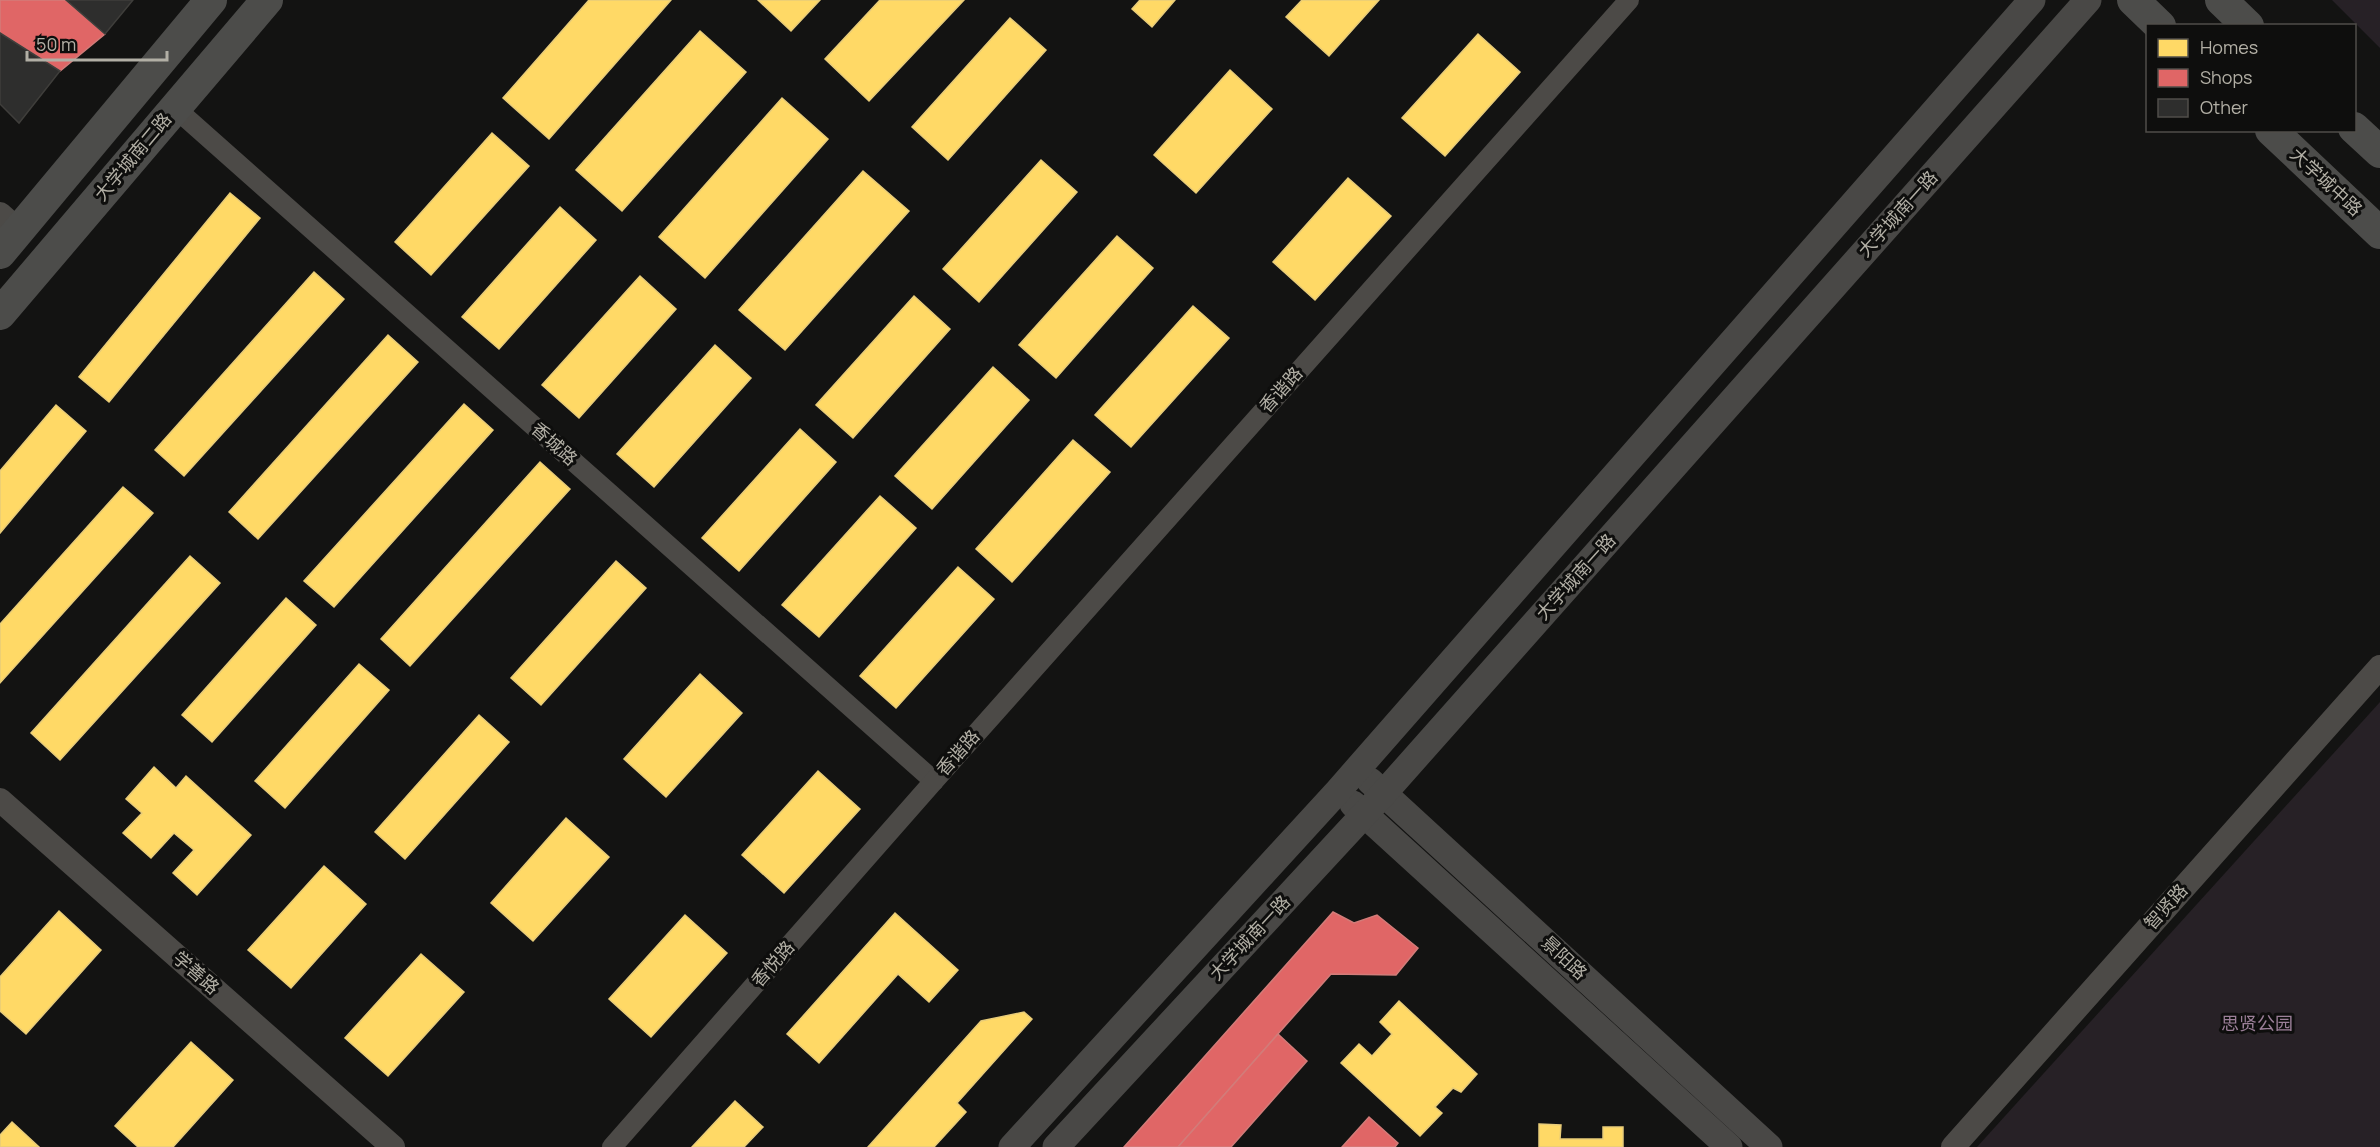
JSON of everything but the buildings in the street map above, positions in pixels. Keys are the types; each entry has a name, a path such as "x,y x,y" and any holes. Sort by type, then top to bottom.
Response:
{"highway":[{"path":"6,233 211,0"},
{"name":"大学城南二路","path":"0,314 267,0"},
{"path":"2133,0 2158,24"},
{"path":"2221,0 2246,24"},
{"path":"2356,129 2380,152"},
{"name":"大学城中路","path":"2273,132 2380,233"}],"main road":[{"name":"大学城南一路","path":"1012,1147 1338,791 2032,0"},
{"name":"大学城南一路","path":"1056,1147 1365,815 2088,0"},
{"name":"景阳路","path":"1356,770 1384,793 1769,1147"},
{"name":"景阳路","path":"1338,791 1729,1147"}],"street":[{"name":"香谐路","path":"934,781 1629,0"},
{"name":"香城路","path":"175,108 934,781"},
{"name":"智贤路","path":"1953,1147 2380,667"},
{"name":"香悦路","path":"612,1147 934,781"},
{"name":"学善路","path":"0,800 393,1147"}],"green space":[{"path":"2332,0 2380,0 2380,48"},
{"name":"思贤公园","path":"2380,702 2380,1147 1977,1147"}]}
